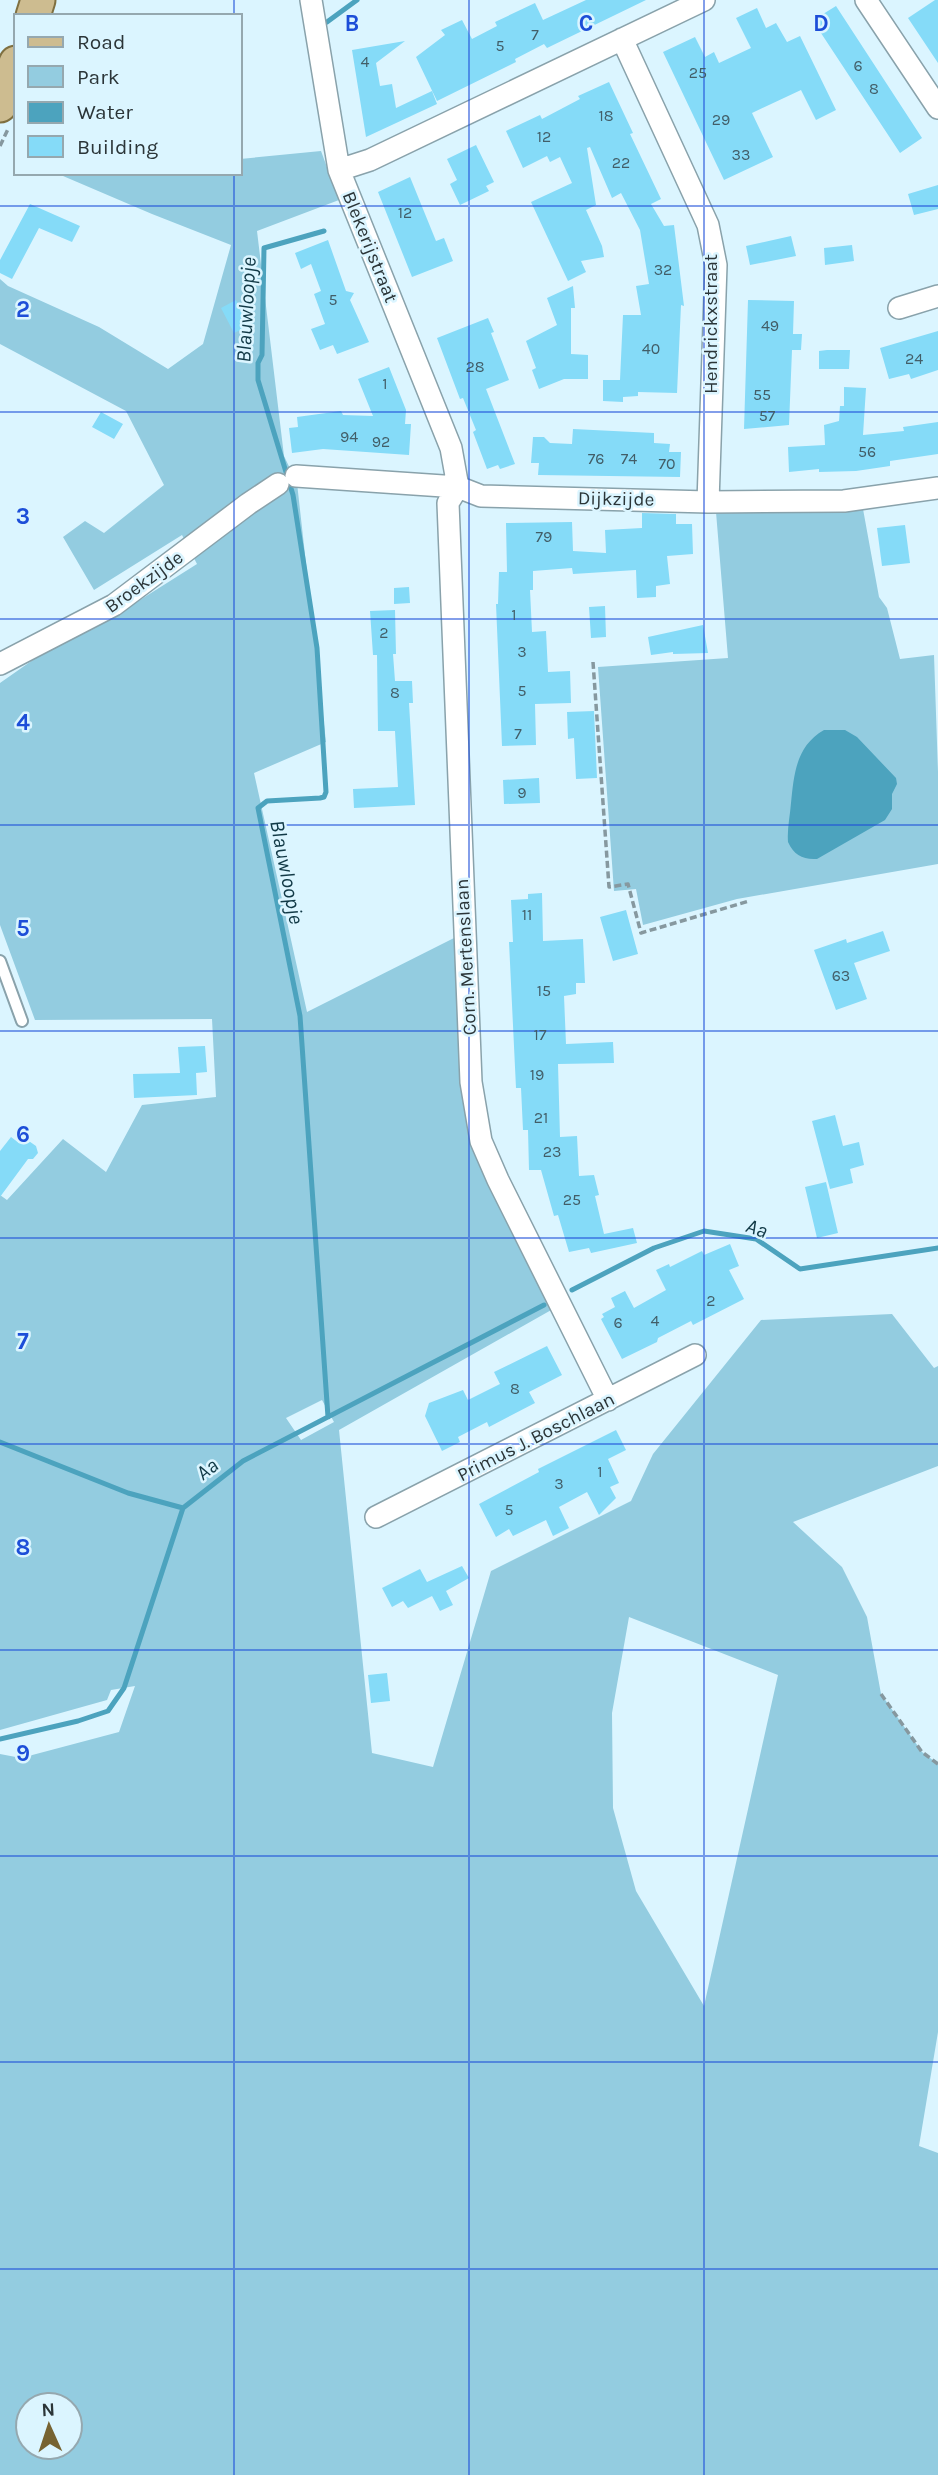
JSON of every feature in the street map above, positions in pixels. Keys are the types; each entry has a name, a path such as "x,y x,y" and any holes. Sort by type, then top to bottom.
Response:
{"main road":[{"path":"0,105 14,68"}],"street":[{"name":"Blekerijstraat","path":"311,0 339,170 451,448 458,486"},
{"path":"339,170 370,160 704,0"},
{"path":"866,0 938,108"},
{"name":"Hendrickxstraat","path":"622,39 708,225 716,265 708,502"},
{"path":"899,308 938,296"},
{"name":"Dijkzijde","path":"287,480 458,486 481,496 708,502 844,501 938,488"},
{"name":"Broekzijde","path":"0,664 124,599 248,504 287,480"},
{"name":"Corn. Mertenslaan","path":"458,486 448,503 471,1082 481,1141 608,1400"},
{"name":"Primus J. Boschlaan","path":"376,1517 695,1355"}],"lane":[{"path":"0,961 22,1021"}],"path":[{"path":"593,662 610,887 628,884 641,933 749,901"},
{"path":"881,1694 922,1752 938,1764"}],"green space":[{"path":"321,151 339,200 257,231 284,456 297,483 326,742 254,773 307,1012 456,937 463,1082 553,1309 339,1430 372,1753 433,1767 491,1571 631,1501 653,1454 761,1320 892,1314 934,1368 938,1366 938,1466 793,1522 842,1567 867,1617 881,1694 922,1752 938,1764 938,2032 919,2146 938,2153 938,2475 0,2475 0,1754 21,1758 119,1732 135,1686 111,1690 107,1700 0,1730 0,1195 7,1200 63,1139 106,1172 142,1105 216,1097 212,1019 35,1020 0,925 0,683 40,655 113,617 197,564 182,535 94,590 63,537 85,521 104,533 164,485 126,411 0,344 0,279 8,286 99,327 168,369 203,344 231,245 61,175 242,175 242,159","holes":["322,1400 334,1422 301,1440 286,1418","629,1617 778,1675 704,2006 636,1891 613,1808 612,1713"]},
{"path":"863,509 879,597 887,608 900,659 934,655 938,864 737,899 643,925 636,889 614,891 598,667 728,658 716,512"}],"water":[{"path":"824,730 845,730 857,737 896,778 897,784 892,794 892,809 885,820 817,859 807,859 796,853 788,842 793,782 802,752 807,744"}],"building":[{"path":"586,0 646,0 547,48 544,44 515,59 516,62 437,101 416,57 445,35 441,30 462,20 472,39 497,26 495,22 535,3 543,20"},
{"path":"938,0 938,63 908,18"},
{"path":"836,6 922,138 900,153 817,27 819,26 815,19"},
{"path":"757,8 766,28 776,23 787,42 800,36 836,110 816,120 801,90 752,113 773,157 724,180 663,52 695,37 705,57 714,52 719,63 751,48 736,18"},
{"path":"405,41 376,63 380,86 392,84 396,108 432,91 437,104 366,137 352,50"},
{"path":"609,82 661,199 651,204 664,226 674,225 684,306 681,305 677,393 638,392 638,396 623,397 623,402 603,401 603,380 620,380 623,315 641,315 636,286 649,284 640,230 621,193 612,198 590,147 587,148 596,205 586,210 604,257 581,261 586,272 568,281 531,202 572,183 560,157 550,162 547,156 523,168 506,131 540,115 542,119 580,99 578,96"},
{"path":"476,145 494,182 486,186 489,191 460,205 450,184 457,180 447,159"},
{"path":"410,177 436,241 444,238 453,261 412,277 378,192"},
{"path":"938,185 938,209 914,215 908,194"},
{"path":"30,204 80,226 72,242 39,228 12,279 0,273 0,260"},
{"path":"791,236 796,256 750,265 746,246"},
{"path":"328,240 346,291 354,293 350,300 369,342 337,354 333,345 320,350 311,329 325,324 314,294 321,291 311,264 301,269 295,253"},
{"path":"852,245 854,261 825,265 824,248"},
{"path":"573,286 575,308 571,308 571,354 588,355 588,379 564,379 539,389 532,370 536,368 526,341 557,325 547,298"},
{"path":"236,300 240,307 244,304 252,319 247,321 249,326 234,333 221,308"},
{"path":"748,300 794,301 793,334 802,334 801,350 792,350 789,425 744,429"},
{"path":"488,318 509,380 486,389 515,464 500,469 498,465 487,469 473,432 476,430 463,398 460,399 437,338"},
{"path":"938,331 938,370 911,379 909,374 889,379 880,348"},
{"path":"850,350 849,369 819,369 819,351"},
{"path":"389,367 406,410 405,424 411,424 409,455 323,449 292,453 289,428 298,427 297,417 341,411 343,415 373,416 358,379"},
{"path":"844,387 866,388 863,435 904,431 903,427 938,422 938,454 890,461 890,466 856,471 819,472 819,469 789,472 788,447 825,445 824,425 839,421 840,406 844,406"},
{"path":"101,412 123,424 114,439 92,427"},
{"path":"573,429 654,433 654,443 670,444 669,452 681,452 680,477 538,475 539,463 531,463 533,437 544,437 550,443 572,444"},
{"path":"642,513 676,514 676,524 692,524 693,554 667,556 670,584 656,586 656,597 637,598 636,570 573,574 572,568 533,571 533,590 530,590 532,632 546,631 548,672 570,671 571,703 535,704 536,745 502,746 496,604 499,572 507,572 506,523 572,522 573,551 606,553 605,530 642,528"},
{"path":"905,525 910,563 882,566 877,528"},
{"path":"409,587 410,603 394,604 394,588"},
{"path":"605,606 606,637 591,638 589,607"},
{"path":"395,610 395,681 412,681 413,703 409,703 415,805 354,808 353,789 398,787 395,731 378,731 377,655 373,655 370,611"},
{"path":"703,625 708,653 673,652 651,655 648,637"},
{"path":"594,711 597,778 576,779 574,738 568,739 567,712"},
{"path":"539,778 540,803 504,804 503,780"},
{"path":"542,893 543,941 583,939 585,983 576,983 576,994 564,996 566,1044 613,1042 614,1063 558,1064 560,1137 577,1136 579,1176 594,1175 599,1195 595,1196 604,1234 633,1228 637,1243 591,1253 589,1248 569,1252 558,1215 554,1216 541,1170 529,1170 528,1130 523,1130 521,1088 516,1088 509,942 513,942 511,900 528,899 528,894"},
{"path":"626,910 638,954 613,961 600,917"},
{"path":"883,931 890,951 854,963 867,999 836,1010 814,950 846,939 847,943"},
{"path":"205,1046 207,1072 196,1073 197,1095 134,1098 133,1074 180,1073 178,1047"},
{"path":"835,1115 843,1146 859,1142 864,1165 850,1169 853,1183 830,1189 812,1121"},
{"path":"11,1137 19,1143 23,1137 36,1146 38,1153 33,1159 28,1159 0,1197 0,1151"},
{"path":"826,1182 838,1233 817,1238 805,1187"},
{"path":"730,1244 739,1266 729,1270 744,1299 693,1325 691,1321 622,1359 601,1319 604,1317 602,1314 615,1307 611,1298 625,1291 634,1308 666,1290 656,1270 669,1264 670,1267 702,1251 704,1255"},
{"path":"547,1346 562,1375 529,1392 535,1403 489,1427 487,1422 458,1437 460,1442 442,1451 425,1416 429,1403 463,1390 468,1400 500,1384 494,1372"},
{"path":"616,1430 626,1450 608,1459 619,1483 610,1487 616,1498 599,1515 587,1492 559,1507 569,1528 553,1536 546,1520 513,1536 509,1529 496,1537 479,1504 539,1472 538,1469"},
{"path":"462,1566 469,1578 446,1591 453,1605 440,1611 432,1596 408,1608 403,1601 392,1607 382,1588 420,1569 427,1582"},
{"path":"387,1673 390,1701 371,1703 368,1675"}],"waterway":[{"name":"Blauwloopje","path":"327,22 357,0"},
{"name":"Blauwloopje","path":"324,231 264,248 262,355 258,363 258,380 293,495 317,648 326,792 324,797 320,798 267,801 258,808 300,1016 328,1417"},
{"name":"Aa","path":"572,1290 654,1248 704,1231 756,1239 800,1269 938,1248"},
{"name":"Aa","path":"0,1739 78,1721 108,1711 124,1688 183,1508 243,1461 544,1305"},
{"path":"0,1442 128,1493 183,1508"}]}
